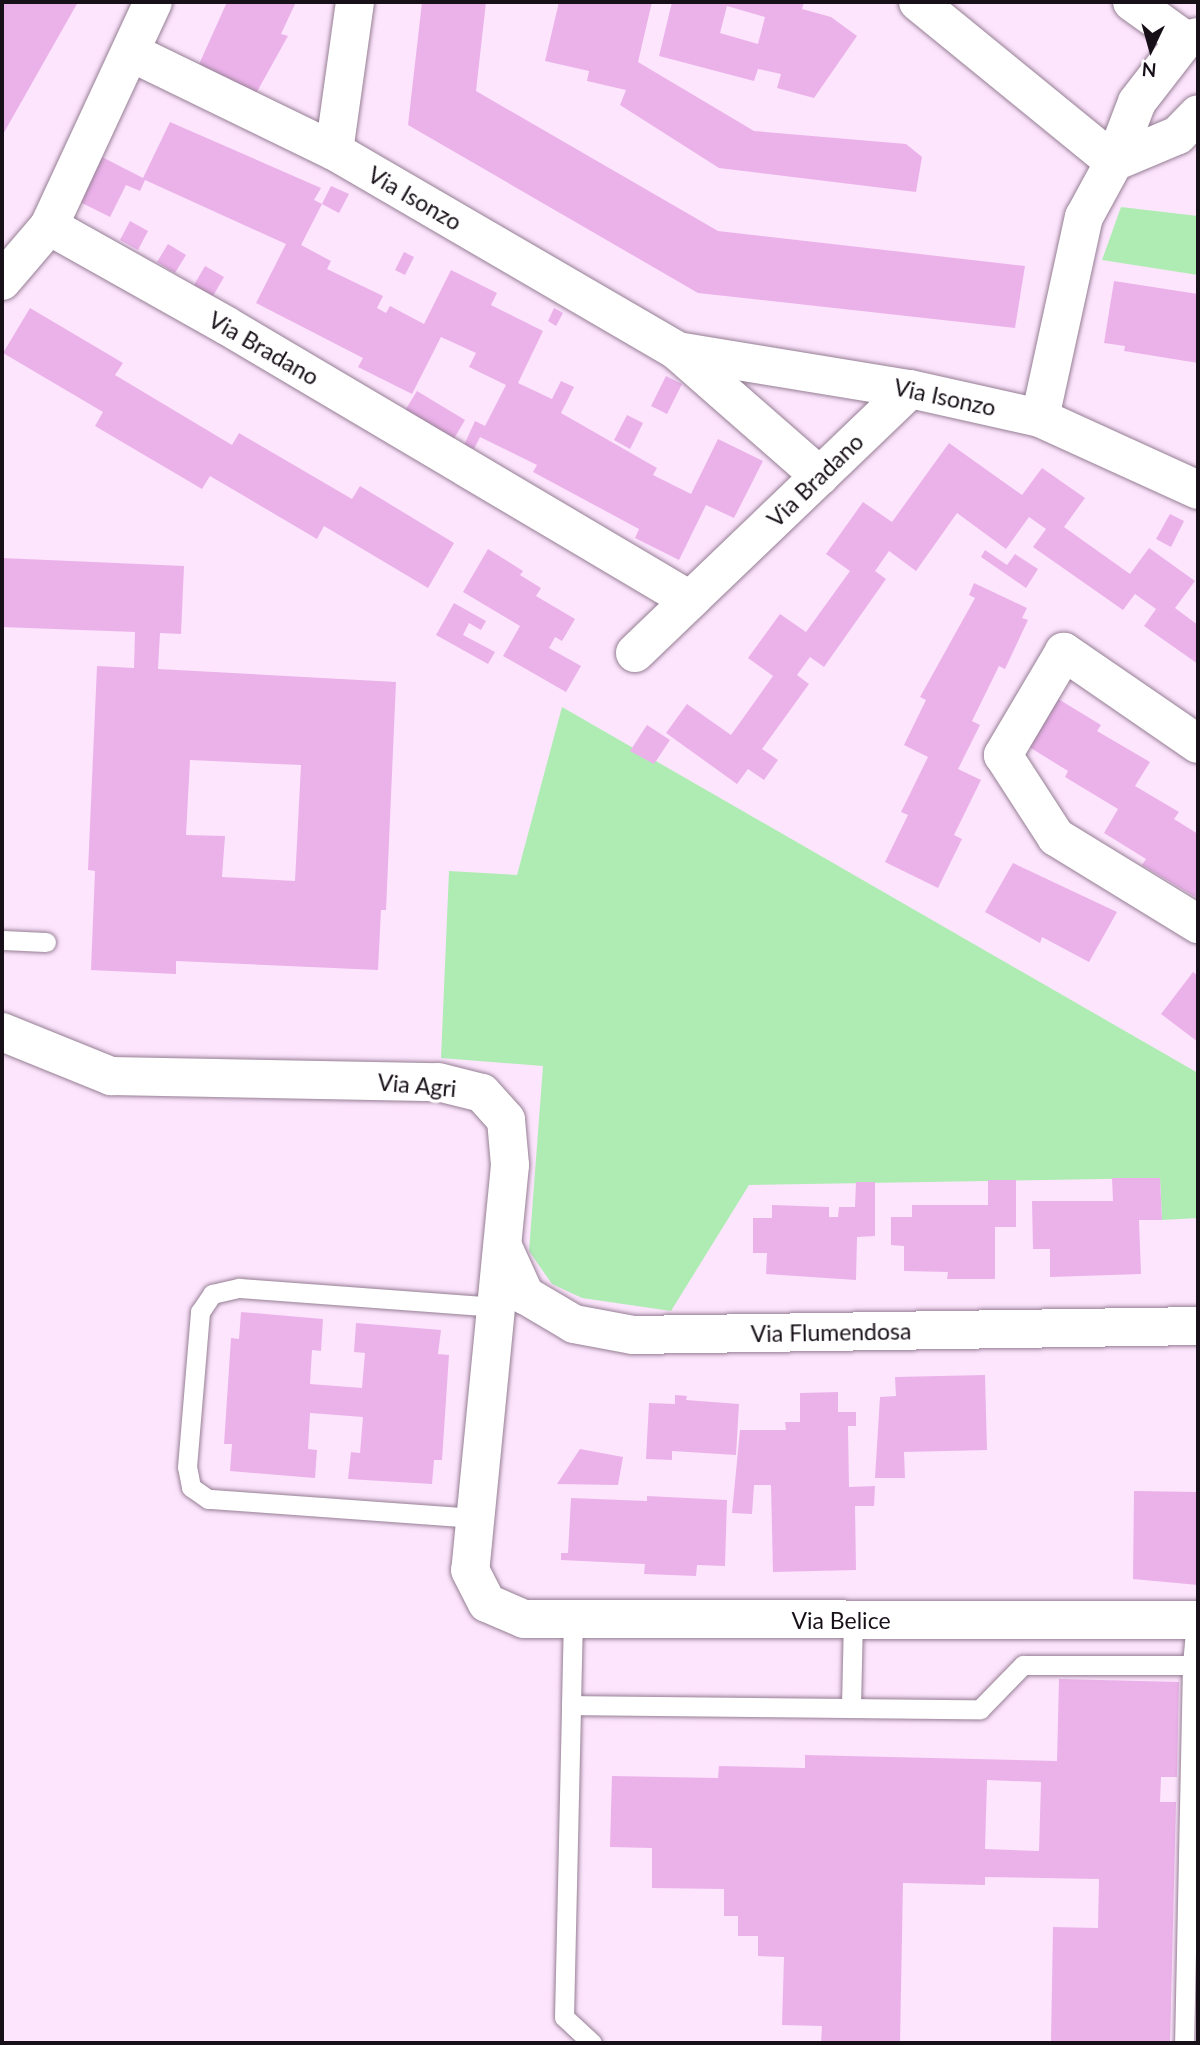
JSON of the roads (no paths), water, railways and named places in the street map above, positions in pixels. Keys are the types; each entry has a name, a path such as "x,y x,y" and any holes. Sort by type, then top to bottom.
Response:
{"street":[{"path":"2,281 49,226 132,53 153,2"},
{"path":"334,151 355,2"},
{"path":"918,2 1114,162"},
{"path":"1040,418 1084,217 1114,162 1137,102 1192,39 1132,2"},
{"name":"Via Isonzo","path":"132,53 334,151 677,351 820,476"},
{"path":"1114,162 1178,135 1198,114"},
{"name":"Via Bradano","path":"49,226 227,326 690,600"},
{"name":"Via Isonzo","path":"677,351 910,389 1040,418 1198,490"},
{"name":"Via Bradano","path":"635,653 910,389"},
{"path":"1198,744 1064,652 1003,755 1056,837 1198,923"},
{"name":"Via Agri","path":"2,1032 111,1076 438,1083 482,1093 506,1120 510,1165 470,1570 487,1603"},
{"name":"Via Flumendosa","path":"503,1247 525,1295 574,1324 633,1335 1198,1326"},
{"name":"Via Belice","path":"487,1603 524,1619 1197,1620"}],"lane":[{"path":"2,940 46,942"},
{"path":"475,1518 208,1499 191,1486 187,1467 200,1312 212,1294 239,1288 497,1307"},
{"path":"573,1619 564,2017 592,2043"},
{"path":"851,1706 853,1620"},
{"path":"1184,2043 1192,1665 1197,1620"},
{"path":"571,1705 980,1709 1023,1665 1192,1665"}]}
